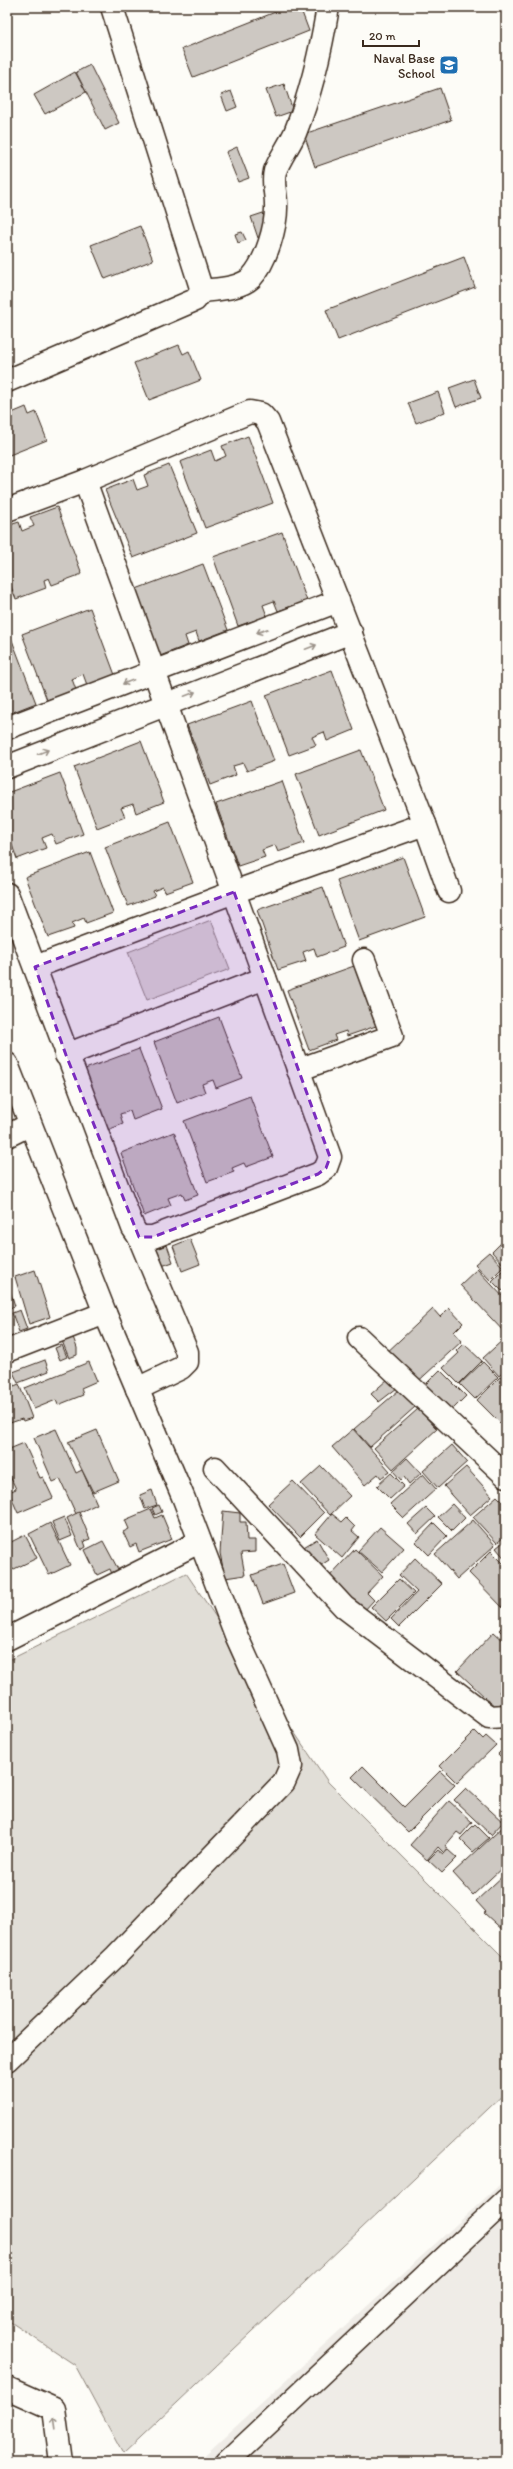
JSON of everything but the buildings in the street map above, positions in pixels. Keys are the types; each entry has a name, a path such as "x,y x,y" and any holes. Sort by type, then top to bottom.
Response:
{"street":[{"path":"112,7 202,292"},
{"path":"7,380 195,300 202,292 236,286 251,278 267,251 274,229 276,205 273,182 276,170 294,134 319,61 328,7"},
{"path":"7,510 85,481 250,412 261,414 268,422 351,632 425,824 449,891"},
{"path":"85,481 154,672 167,703 330,1157 326,1168 318,1174 153,1237 139,1237"},
{"path":"7,728 338,601"},
{"path":"7,767 351,632"},
{"path":"35,967 234,892 425,824"},
{"path":"7,894 66,1055 133,1228 139,1237 187,1352 187,1362 181,1368 137,1389"},
{"path":"298,1070 392,1036 364,960"},
{"path":"66,1055 265,978"},
{"path":"7,1064 29,1125 105,1313 184,1499 199,1542 236,1635 288,1750 291,1766 284,1782 143,1928 7,2060"},
{"path":"7,1136 29,1125"},
{"path":"7,1351 105,1313"},
{"path":"359,1338 506,1476"},
{"path":"215,1468 344,1607 490,1717 506,1716"},
{"path":"7,1639 199,1542"},
{"path":"227,2462 506,2200"},
{"path":"7,2388 54,2409 61,2462"}],"highlighted area":[{"path":"234,892 330,1157 326,1168 318,1174 153,1237 139,1237 66,1055 35,967"}],"shaded area":[{"path":"211,920 230,969 147,1000 128,952"},
{"path":"186,1573 328,1782 506,1960 506,2092 123,2454 75,2365 9,2321 7,2323 7,1661"},
{"path":"506,2179 506,2462 197,2462"}],"place":[{"name":"Naval Base School","path":"449,65"}]}
